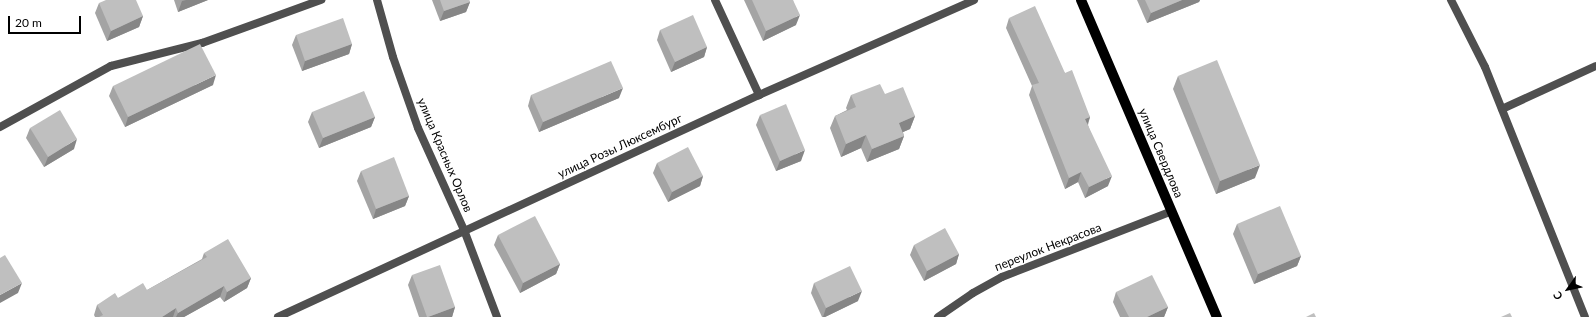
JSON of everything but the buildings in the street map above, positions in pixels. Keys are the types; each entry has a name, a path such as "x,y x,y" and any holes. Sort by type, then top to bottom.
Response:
{"main road":[{"name":"улица Свердлова","path":"1081,0 1217,317"}],"street":[{"path":"0,127 111,66 202,43 321,0"},
{"name":"улица Красных Орлов","path":"377,0 393,57 418,128 464,230 497,317"},
{"path":"715,0 759,95"},
{"name":"улица Розы Люксембург","path":"278,317 759,95 974,0"},
{"path":"1451,0 1485,67 1585,317"},
{"path":"1502,109 1596,66"},
{"name":"переулок Некрасова","path":"938,317 973,293 1002,277 1172,211"}]}
